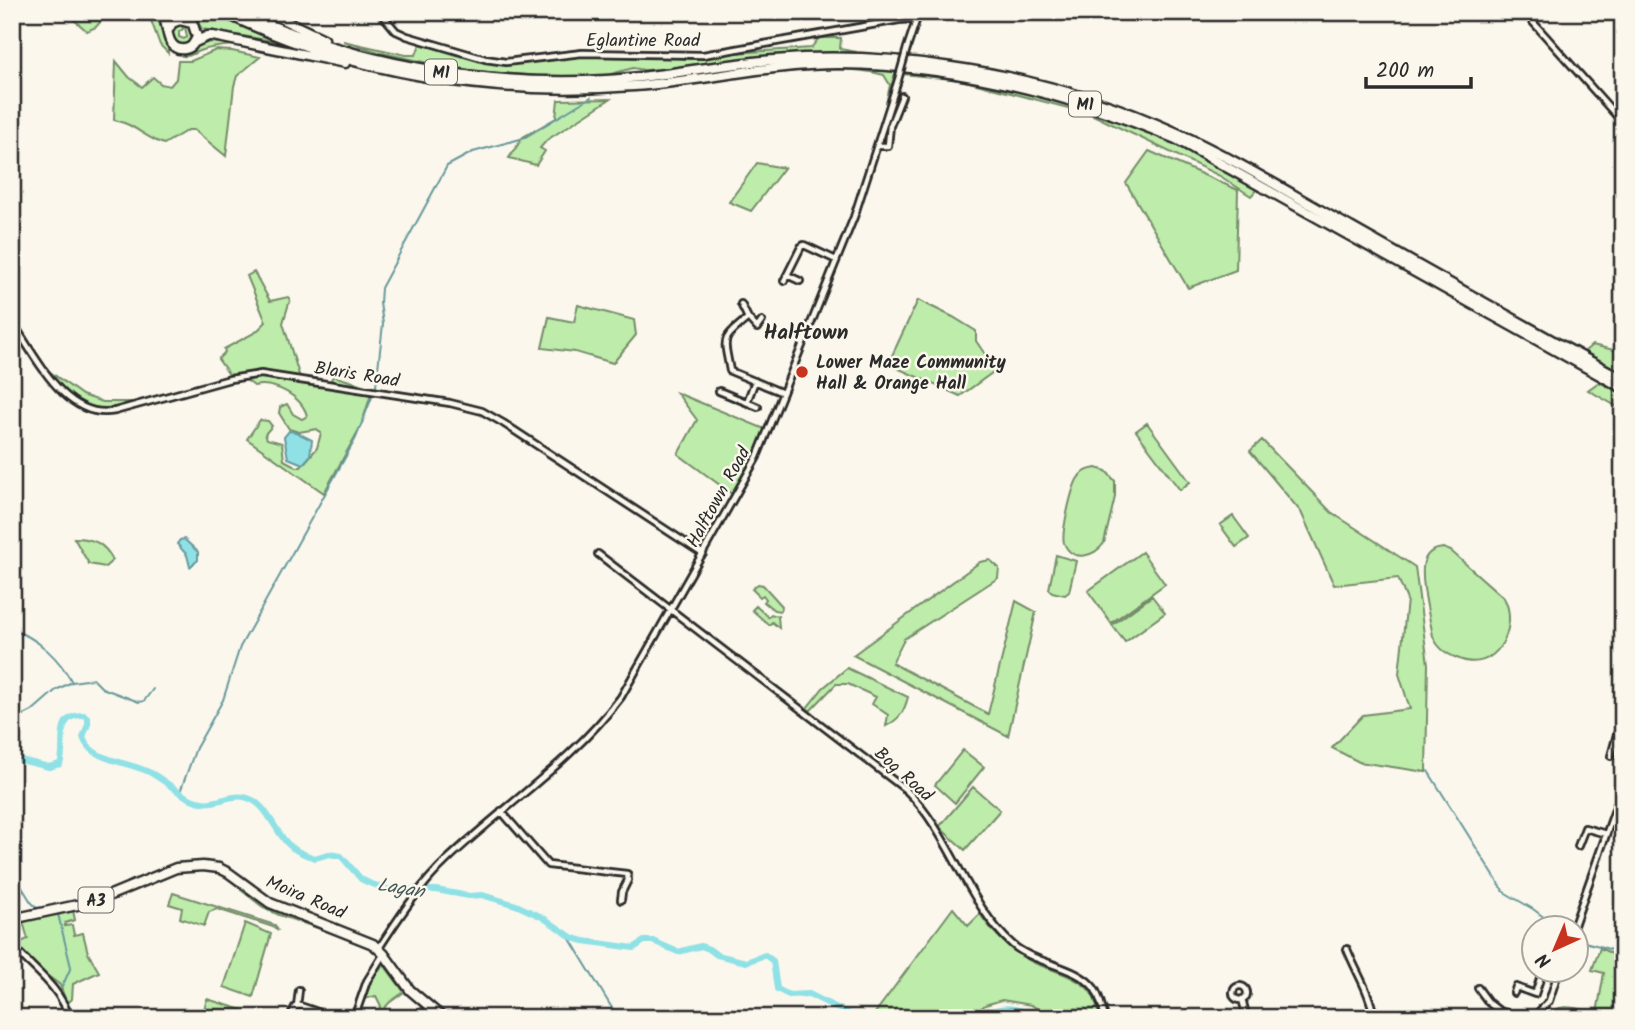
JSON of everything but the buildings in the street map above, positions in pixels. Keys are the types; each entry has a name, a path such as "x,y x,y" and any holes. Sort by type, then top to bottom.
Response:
{"highway":[{"path":"163,12 171,45 178,49 188,48 195,42 213,36 356,66 372,65"},
{"path":"168,31 183,12"},
{"path":"189,12 197,32 195,42"},
{"name":"M1","path":"222,12 299,43 372,65 456,82 544,89 635,86 773,67 864,65 956,74 1047,93 1111,113 1176,139 1623,388"},
{"name":"M1","path":"239,12 312,41 384,61 456,74 543,82 647,77 774,60 851,58 951,67 1033,82 1101,102 1199,144 1623,379"},
{"path":"267,12 310,34 384,61"},
{"path":"176,21 192,23"},
{"name":"Moira Road","path":"12,919 96,901 176,867 194,865 219,868 270,903 356,936 381,951 410,990 443,1018"}],"street":[{"name":"Eglantine Road","path":"380,12 390,25 407,36 485,59 506,62 582,53 703,55 916,19"},
{"name":"Halftown Road","path":"354,1018 381,951 427,881 501,811 566,756 615,705 703,554 757,457 783,393 863,192 919,12"},
{"path":"1524,12 1623,123"},
{"name":"Halftown Road","path":"877,146 888,146 890,126 902,96"},
{"path":"800,281 786,278 804,245 836,260"},
{"path":"741,304 757,328 762,321"},
{"path":"748,318 729,334 724,348 730,371 783,393"},
{"name":"Blaris Road","path":"12,322 60,391 78,406 99,413 230,379 261,374 377,390 475,408 503,423 703,554"},
{"path":"747,402 755,381"},
{"path":"719,391 758,407"},
{"name":"Bog Road","path":"598,554 906,790 925,811 988,915 1002,933 1031,957 1090,983 1098,996 1105,1018"},
{"path":"1622,695 1618,705 1623,707"},
{"path":"1611,756 1618,734"},
{"path":"1615,745 1623,748"},
{"path":"1578,914 1623,787"},
{"path":"501,811 548,864 626,874 628,880 621,900"},
{"path":"1578,846 1585,828 1606,834"},
{"path":"12,946 55,988 63,998 70,1018"},
{"path":"1347,949 1358,977 1370,997 1374,1018"},
{"path":"1514,993 1516,987 1535,994 1538,984"},
{"path":"1533,1018 1549,1001 1555,984"},
{"path":"1481,988 1499,1015 1514,1015"},
{"path":"290,1018 297,1006 299,990"},
{"path":"1242,999 1247,1018"},
{"path":"297,1006 335,1018"},
{"path":"1385,1018 1447,1018"}],"green space":[{"path":"65,12 109,12 96,27 87,31"},
{"path":"148,12 155,12 168,46 168,53 160,45"},
{"path":"192,12 209,12 278,42 202,29"},
{"path":"181,23 183,29 179,32 179,37 187,37 185,27 188,24 194,36 190,44 180,46 172,40 171,30"},
{"path":"819,38 841,38 840,49 857,52 787,56 674,69 633,68 604,76 552,77 438,65 343,41 406,55 416,55 420,44 485,62 511,64 612,54 693,59 811,48"},
{"path":"210,42 235,45 183,56 199,44"},
{"path":"216,50 260,57 237,76 226,156 194,130 188,130 164,144 114,120 116,61 129,77 142,87 153,77 161,84 170,86 176,79 178,61 191,61"},
{"path":"833,69 896,70 886,104 890,85 884,75 868,71"},
{"path":"903,71 1003,85 1087,108 1162,139 1258,188 1251,196 1220,176 1091,114 961,80 903,74"},
{"path":"610,99 547,140 540,148 545,151 536,165 509,158 523,137 556,118 558,100"},
{"path":"1149,151 1238,190 1236,270 1188,288 1126,183"},
{"path":"757,163 784,168 751,211 729,202"},
{"path":"254,272 270,301 288,297 290,300 283,323 301,381 330,382 333,376 373,388 361,426 324,493 247,439 260,420 268,421 272,426 265,434 267,439 282,443 284,460 301,467 317,448 321,433 317,429 299,432 289,429 279,413 280,407 287,404 293,414 302,419 307,416 299,402 278,388 254,386 241,376 230,376 218,359 225,352 224,349 256,332 266,322 247,276"},
{"path":"918,300 976,331 976,341 996,370 960,396 888,364"},
{"path":"578,305 634,320 636,335 613,363 575,352 542,348 549,317 574,322"},
{"path":"1592,345 1623,352 1623,373 1584,352"},
{"path":"49,371 82,395 103,402 138,402 110,409 86,408 66,395"},
{"path":"1599,382 1623,394 1623,410 1588,390"},
{"path":"677,393 765,429 758,448 732,494 678,454 697,420"},
{"path":"1147,423 1190,482 1180,490 1136,431"},
{"path":"1262,440 1331,512 1415,567 1428,664 1426,772 1359,762 1332,748 1363,715 1410,709 1399,674 1407,600 1398,578 1334,585 1301,512 1250,451"},
{"path":"1096,468 1106,471 1115,481 1115,497 1104,543 1095,552 1078,555 1072,553 1064,543 1068,510 1078,478 1086,471"},
{"path":"1233,516 1249,538 1236,547 1220,525"},
{"path":"74,538 97,543 106,549 113,560 105,567 89,564"},
{"path":"1443,548 1451,551 1504,598 1508,609 1509,622 1501,645 1483,660 1471,662 1453,656 1439,647 1433,636 1423,566 1428,554"},
{"path":"1142,552 1165,584 1111,623 1088,591"},
{"path":"1056,555 1076,561 1069,592 1065,595 1049,589"},
{"path":"990,560 999,568 998,578 904,639 892,663 988,714 1016,601 1036,612 1008,736 853,655 980,562"},
{"path":"758,584 763,585 782,606 780,611 774,610 764,602 766,599 763,595 760,597 752,589"},
{"path":"1152,596 1165,613 1125,642 1112,625"},
{"path":"756,606 768,617 771,614 778,616 779,628 772,622 769,625 752,610"},
{"path":"847,668 908,697 903,711 895,721 886,726 888,715 872,704 876,697 848,684 836,684 810,711 807,708 823,688"},
{"path":"963,750 984,767 955,803 935,785"},
{"path":"973,787 1000,810 965,850 939,827"},
{"path":"243,887 265,904 356,941 264,908 241,890"},
{"path":"173,893 275,925 278,931 217,909 209,912 204,926 180,918 182,908 169,904"},
{"path":"953,908 968,926 980,914 998,936 1021,955 1082,984 1092,994 1100,1018 1054,1018 1031,1005 1002,1000 985,1005 971,1018 878,1018 875,1013"},
{"path":"73,910 75,920 65,923 65,926 72,925 74,935 83,933 88,953 99,972 73,984 72,999 67,1004 60,985 29,962 14,945 28,939 23,922"},
{"path":"245,923 271,934 253,997 224,987"},
{"path":"1600,948 1623,959 1623,1018 1547,1018 1552,1012 1563,1007 1597,1013 1604,973 1592,970"},
{"path":"384,965 404,992 389,1003 377,1017 376,1013 381,1006 376,996 364,999 372,979"},
{"path":"207,999 243,1010 246,1018 222,1018 203,1013"}],"water":[{"path":"289,431 312,440 310,456 303,464 288,458 284,437"},
{"path":"184,539 198,552 198,560 190,567 187,555 177,544"}],"waterway":[{"path":"376,386 383,324 381,288 447,166 473,152 524,138 591,97"},
{"path":"180,792 196,748 223,700 240,647 356,438 374,392"},
{"path":"12,630 31,638 47,650 72,682"},
{"path":"12,721 32,711 56,690 72,682 93,679 102,688 139,702 144,701 153,689"},
{"name":"Lagan","path":"12,758 49,767 60,764 64,726 74,716 84,715 88,718 88,724 83,737 93,751 143,769 195,800 207,803 239,796 252,800 264,809 282,837 293,848 315,858 329,854 341,856 361,879 369,883 387,889 482,895 516,905 542,917 573,938 584,941 634,948 644,941 653,941 678,952 701,946 717,955 746,962 765,955 773,961 777,989 789,995 809,994 857,1018"},
{"path":"1428,771 1504,892 1540,914"},
{"path":"12,871 38,909"},
{"path":"58,914 71,967 62,987"},
{"path":"567,934 618,1018"},
{"path":"1590,943 1623,956"},
{"name":"Lagan","path":"980,1018 994,1010 1008,1008 1036,1018"}],"place":[{"name":"Lower Maze Community Hall & Orange Hall","path":"802,372"}],"district":[{"name":"Halftown","path":"806,332"}]}
